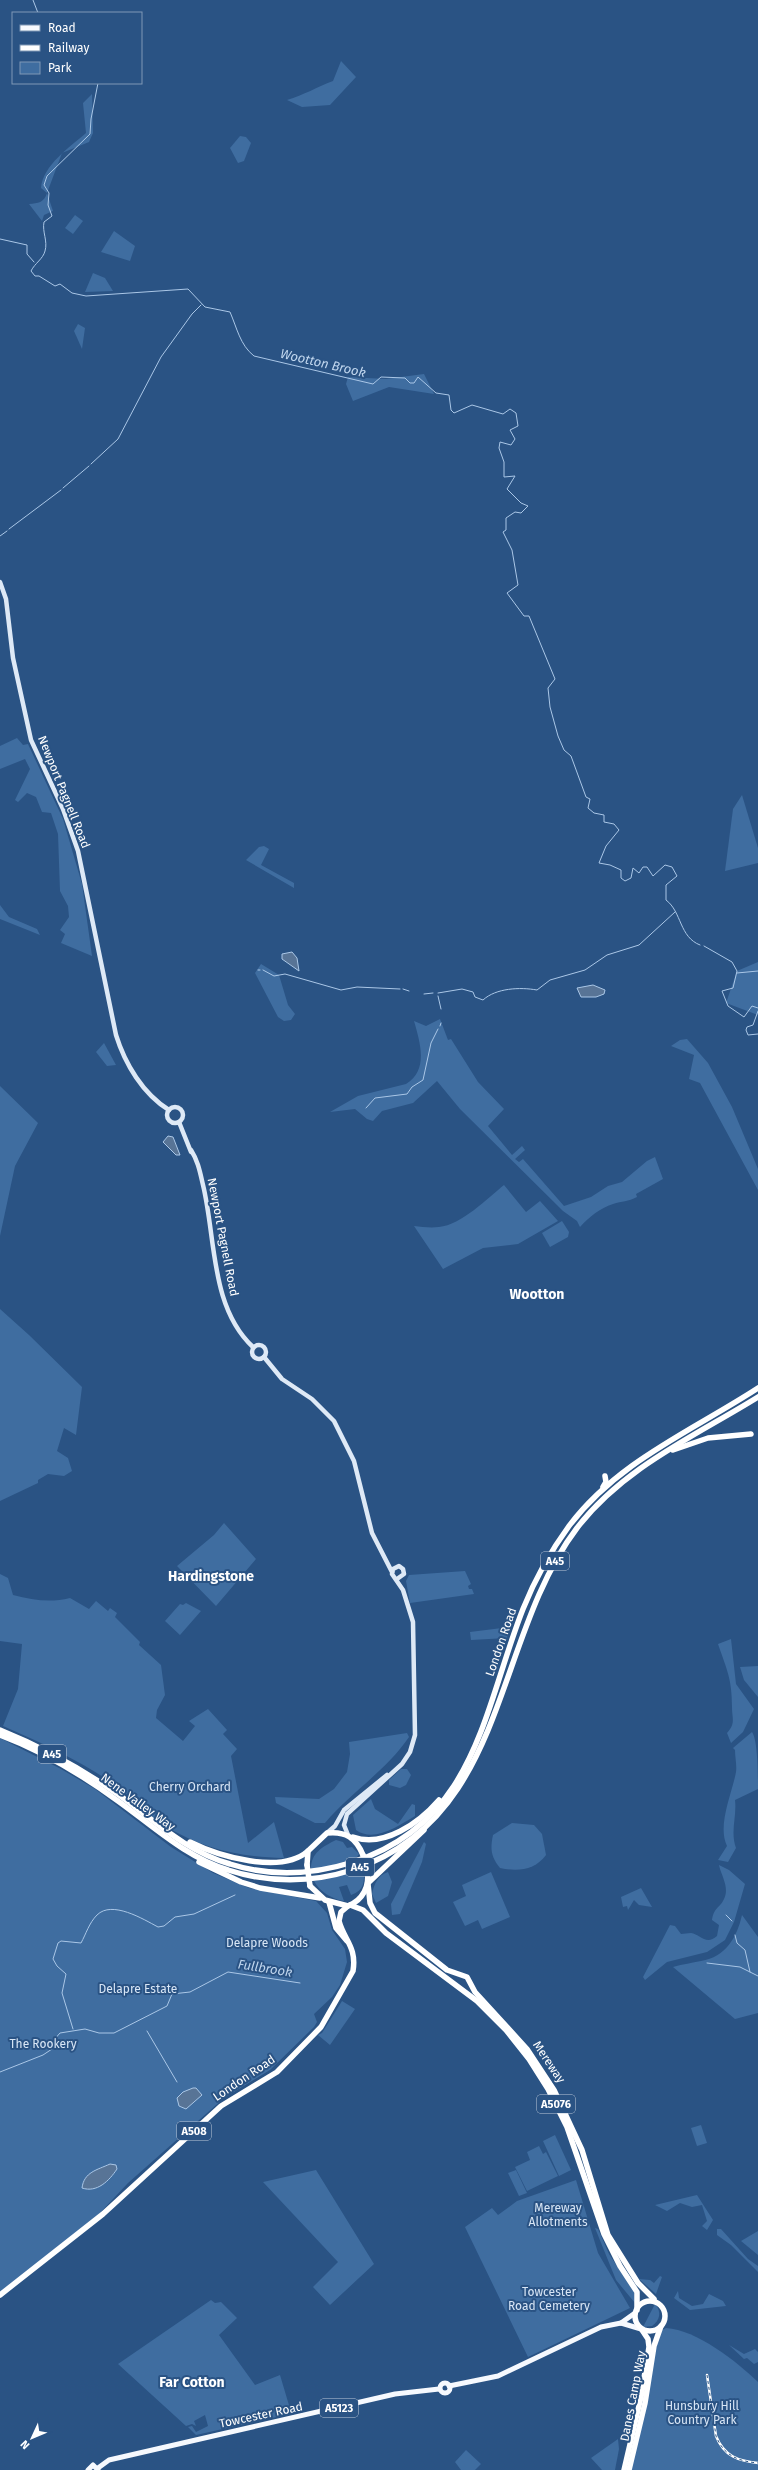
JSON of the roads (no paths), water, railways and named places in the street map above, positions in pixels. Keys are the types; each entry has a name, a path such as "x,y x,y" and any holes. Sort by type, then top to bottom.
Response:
{"highway":[{"path":"706,1419 758,1384"},
{"name":"London Road","path":"267,1875 300,1873 336,1868 369,1856 410,1832 435,1810 456,1785 472,1757 488,1716 523,1609 538,1576 571,1524 601,1491 619,1474 645,1455 758,1388"},
{"name":"London Road","path":"267,1875 314,1878 360,1867 404,1842 439,1813 468,1773 480,1752 530,1613 559,1554 578,1528 600,1503 652,1460 758,1397"},
{"path":"652,1460 692,1442 708,1438 751,1434"},
{"path":"601,1491 606,1482 605,1476 610,1478 619,1474"},
{"path":"164,1830 195,1845 236,1859 287,1860 302,1857 327,1833 350,1836 368,1841 384,1838 412,1823 429,1810 455,1780 488,1716"},
{"name":"Nene Valley Way","path":"0,1730 31,1743 77,1768 119,1795 164,1830 217,1860 267,1875"},
{"name":"Nene Valley Way","path":"0,1735 75,1771 201,1859 227,1870 267,1875"},
{"path":"368,1884 416,1839 439,1813"},
{"path":"143,1819 183,1851 225,1876 260,1888 320,1898 329,1902 349,1905"},
{"path":"350,1836 363,1855 367,1871 368,1884"},
{"path":"308,1851 307,1865 310,1886 320,1898"},
{"name":"A508","path":"349,1905 362,1896 368,1884"},
{"name":"Mereway","path":"368,1884 370,1902 375,1913 447,1970 467,1977 475,1992 498,2016 536,2061 554,2090 576,2134 608,2235 638,2283 654,2299"},
{"path":"329,1902 336,1928 351,1946"},
{"name":"London Road","path":"0,2296 103,2214 221,2106 277,2072 310,2039 328,2015 348,1980 354,1963 351,1946 339,1921 341,1912 349,1905"},
{"name":"Mereway","path":"349,1905 363,1910 386,1933 477,2001 506,2030 529,2058 548,2088 567,2127 604,2234 620,2266 637,2292 636,2311"},
{"path":"654,2299 664,2310 664,2320 661,2326 650,2331 642,2330 635,2320 636,2311 644,2302 654,2299"},
{"name":"Danes Camp Way","path":"629,2470 645,2402 654,2346 661,2326"},
{"name":"Danes Camp Way","path":"624,2470 639,2404 648,2352 648,2339 642,2330"}],"main road":[{"name":"Newport Pagnell Road","path":"0,582 6,599 13,658 31,740 69,824 84,874 116,1035 128,1064 139,1082 158,1103 169,1110"},
{"path":"174,1107 182,1110 183,1118 179,1122 170,1121 167,1116 169,1110 174,1107"},
{"name":"Newport Pagnell Road","path":"179,1122 200,1172 218,1273 228,1310 239,1331 253,1346"},
{"path":"258,1344 264,1346 266,1352 264,1357 259,1359 254,1357 251,1351 253,1346 258,1344"},
{"path":"264,1357 282,1379 316,1402 334,1422 354,1460 368,1520 382,1557 403,1590 413,1628 415,1729 412,1747 400,1765 347,1814 344,1825 350,1836"},
{"path":"382,1557 396,1567 403,1569 403,1590"},
{"path":"392,1572 396,1567"},
{"path":"397,1579 403,1578"},
{"path":"327,1833 349,1806 400,1765"},
{"name":"A5123","path":"621,2323 636,2311"},
{"name":"A5123","path":"621,2323 642,2330"},
{"name":"Towcester Road","path":"88,2470 90,2467 97,2468 108,2458 134,2456 223,2432 334,2410 395,2394 439,2389 446,2393 449,2390 449,2386 498,2376 601,2327 621,2323"}],"waterway":[{"name":"Wootton Brook","path":"33,0 38,12"},
{"name":"Wootton Brook","path":"98,84 91,119 90,134 47,176 44,185 49,193 48,205 52,216 44,222 46,244 44,254 31,271 35,276 39,276 55,286 60,284 72,293 86,296 188,289 205,307 230,312 245,347 254,356 373,384 381,377 405,378 410,383 414,383 418,377 436,393 449,395 451,410 454,413 472,405 503,414 510,409 516,413 518,426 510,430 515,439 511,445 500,442 499,448 504,462 504,477 515,476 507,489 521,503 528,506 521,513 515,512 506,518 506,530 503,532 512,550 518,585 507,593 524,616 529,616 555,679 548,688 550,707 558,736 564,750 571,756 586,797 590,799 588,808 594,813 604,815 604,822 614,824 619,830 606,846 599,863 610,865 621,870 621,878 625,881 631,878 633,868 639,873 643,867 647,867 653,876 665,865 672,867 677,876 666,885 666,900 675,911 688,936 700,945"},
{"path":"0,239 27,245 27,254 34,262"},
{"path":"91,464 118,439 161,357 192,314 201,305"},
{"path":"63,488 89,466"},
{"path":"9,529 61,490"},
{"path":"0,536 7,531"},
{"path":"438,993 462,989 473,992 475,997 483,1000 488,996 508,989 537,990 550,980 585,970 607,955 639,945 675,912"},
{"name":"Wootton Brook","path":"704,946 732,962 737,971 733,988 722,991 728,1006 744,1017 752,1006 758,1008"},
{"path":"263,970 274,976 285,974 341,990 357,987 400,989"},
{"path":"737,973 758,971"},
{"path":"403,989 409,991"},
{"path":"424,994 433,993"},
{"path":"438,996 441,1009"},
{"name":"Wootton Brook","path":"758,1011 753,1025 747,1027 746,1030 748,1035 758,1034"},
{"path":"366,1108 375,1098 407,1094 412,1087 423,1080 431,1043 438,1029"},
{"path":"73,2029 62,1993 66,1974 57,1966 53,1959 58,1943 61,1941 81,1943 92,1921 103,1911 111,1909 128,1912 158,1927 164,1926 175,1917 194,1914 235,1895"},
{"path":"726,1915 732,1921"},
{"path":"735,1935 737,1943 745,1950 750,1972"},
{"path":"707,1963 740,1967 758,1976"},
{"name":"Fullbrook","path":"0,2072 43,2055 52,2049 53,2041 60,2033 85,2029 99,2033 114,2033 167,2006 172,1994 190,1992 228,1972 300,1983"},
{"path":"147,2031 177,2082"}],"railway":[{"path":"707,2375 716,2436 719,2443 732,2456 744,2461 758,2463"}],"district":[{"name":"Wootton","path":"537,1294"},
{"name":"Hardingstone","path":"211,1576"},
{"name":"Far Cotton","path":"192,2382"}],"park label":[{"name":"Cherry Orchard","path":"190,1787"},
{"name":"Delapre Woods","path":"267,1943"},
{"name":"Delapre Estate","path":"138,1989"},
{"name":"The Rookery","path":"43,2044"},
{"name":"Mereway Allotments","path":"558,2215"},
{"name":"Towcester Road Cemetery","path":"549,2299"},
{"name":"Hunsbury Hill Country Park","path":"702,2413"}]}
